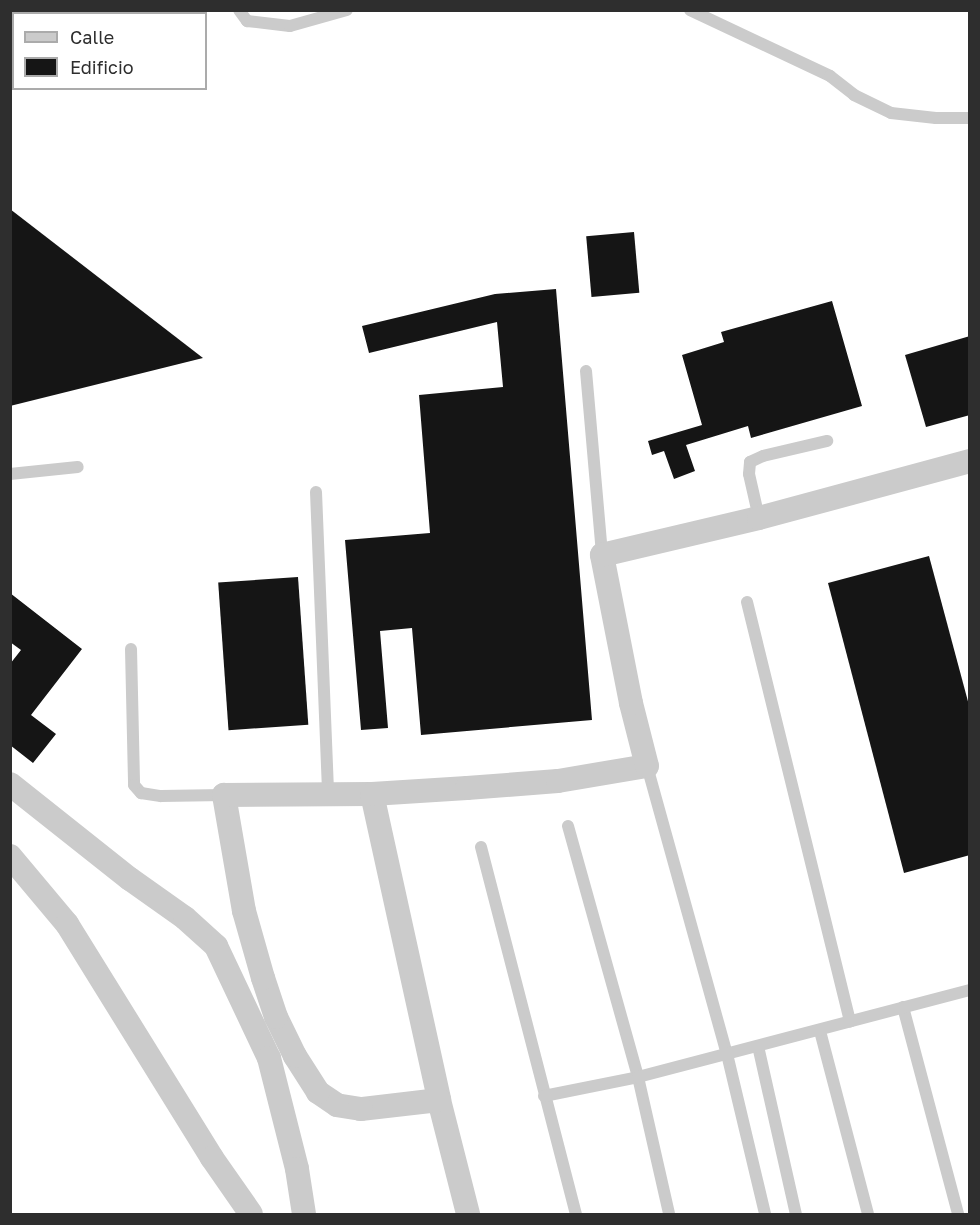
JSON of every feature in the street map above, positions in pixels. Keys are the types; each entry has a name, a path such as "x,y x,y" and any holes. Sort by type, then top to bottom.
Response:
{"street":[{"path":"439,1100 361,1109 337,1105 318,1092 295,1056 276,1017 263,978 244,911 224,795 372,794 558,781 647,766 631,703 602,555 759,518 969,461"},
{"path":"10,784 130,879 185,918 216,946 269,1058 297,1169 304,1215"},
{"path":"372,794 439,1100 468,1215"},
{"path":"10,856 67,924 212,1158 251,1215"}],"lane":[{"path":"239,10 247,21 290,26 347,10"},
{"path":"690,10 830,76 854,95 891,113 936,118 969,118"},
{"path":"586,371 602,555"},
{"path":"759,518 749,474 750,462 763,456 827,441"},
{"path":"10,474 78,467"},
{"path":"316,492 328,795"},
{"path":"747,602 850,1022"},
{"path":"131,649 134,785 141,793 161,796 224,795"},
{"path":"647,766 727,1054 765,1215"},
{"path":"568,826 638,1077 669,1215"},
{"path":"481,847 576,1215"},
{"path":"544,1096 638,1077 969,990"},
{"path":"903,1008 958,1215"},
{"path":"820,1031 868,1215"},
{"path":"758,1046 796,1215"}],"building":[{"path":"10,209 203,358 10,406"},
{"path":"634,232 639,293 591,297 586,236"},
{"path":"556,289 592,720 421,735 412,628 380,631 388,728 361,730 345,540 430,533 419,395 503,387 497,322 369,353 362,326 495,294"},
{"path":"832,301 862,406 751,438 748,426 686,445 695,471 674,479 664,451 652,455 648,441 702,425 682,355 724,342 721,332"},
{"path":"970,336 970,415 926,427 905,355"},
{"path":"929,556 970,709 970,855 904,873 828,583"},
{"path":"298,577 308,725 229,730 218,583"},
{"path":"10,593 82,649 31,715 56,734 33,763 10,745 10,664 21,650 10,642"}]}
